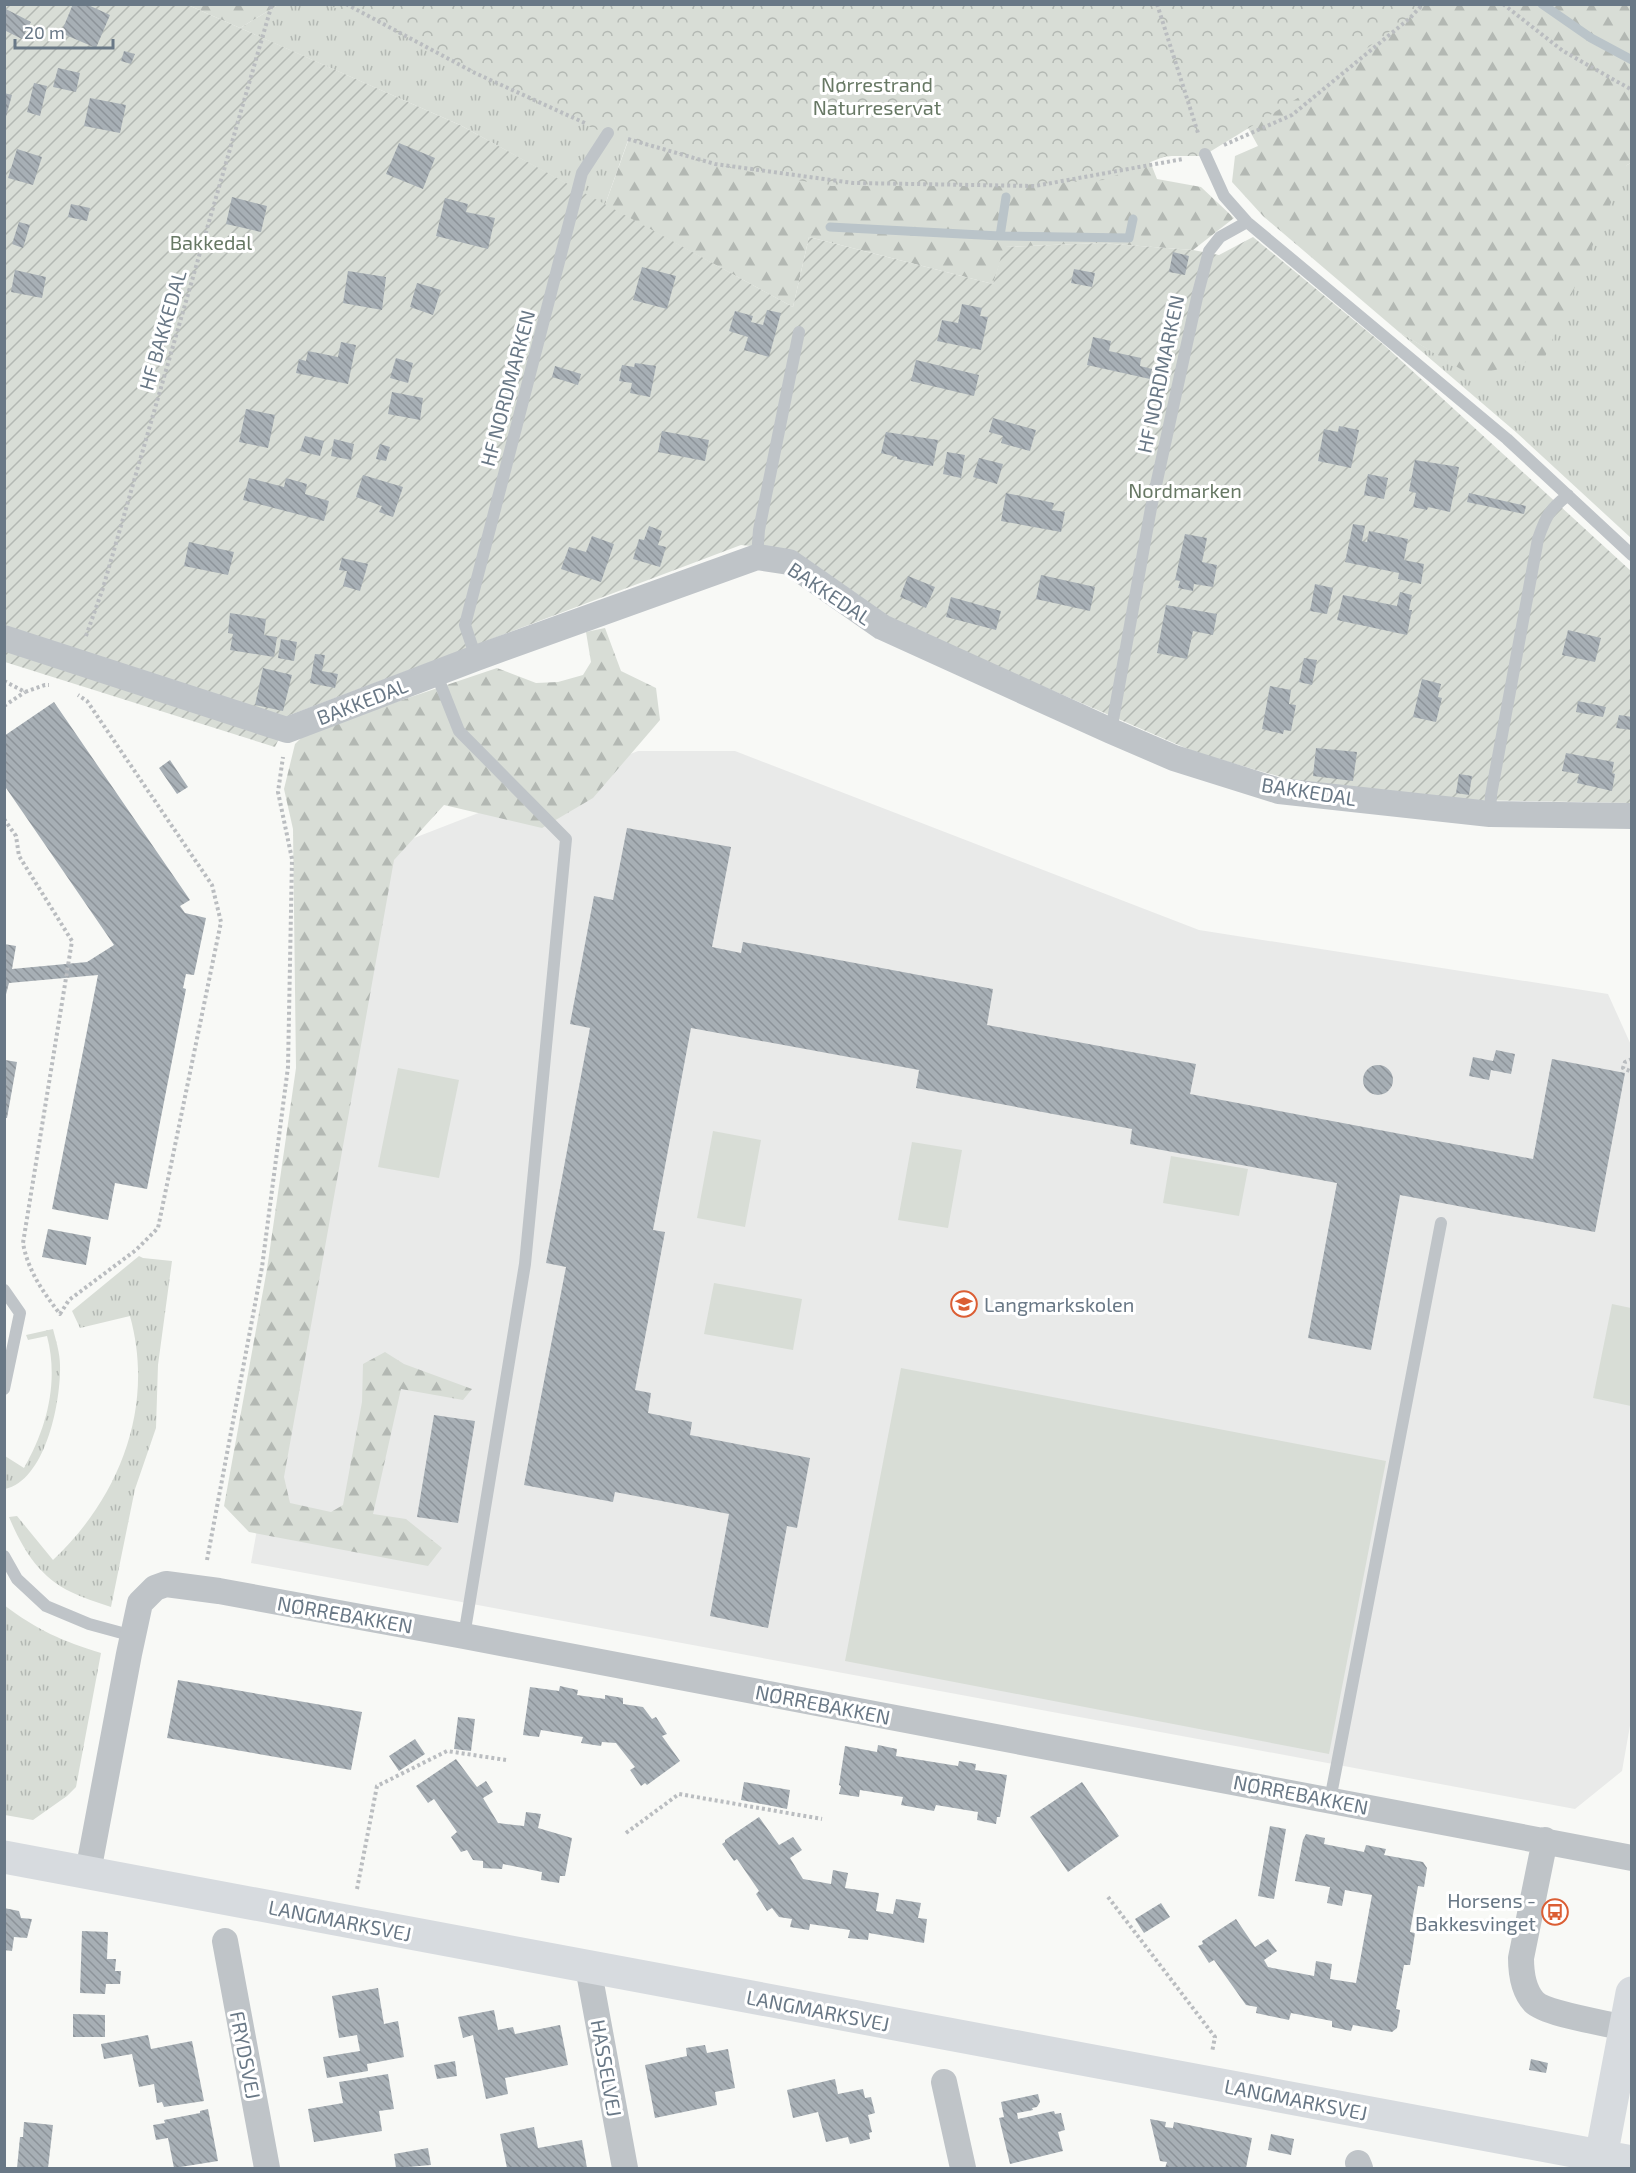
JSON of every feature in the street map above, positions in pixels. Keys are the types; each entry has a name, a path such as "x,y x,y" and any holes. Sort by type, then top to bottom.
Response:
{"main road":[{"name":"LANGMARKSVEJ","path":"4,1857 1616,2159"},
{"path":"1616,2159 1625,2028 1632,1993"}],"street":[{"name":"BAKKEDAL","path":"287,730 476,658 757,556 789,562 882,627 1111,731 1174,758 1279,790 1490,814 1632,816"},
{"path":"4,638 287,730"},
{"name":"NØRREBAKKEN","path":"88,1872 140,1603 155,1588 166,1584 464,1636 1632,1858"},
{"path":"1545,1840 1521,1958 1521,1974 1527,1990 1535,2003 1551,2011 1625,2028"},
{"name":"FRYDSVEJ","path":"225,1941 267,2169"},
{"name":"HASSELVEJ","path":"588,1967 625,2169"},
{"path":"944,2082 963,2169"}],"lane":[{"name":"HF NORDMARKEN","path":"476,658 465,625 582,173 609,133"},
{"path":"1204,154 1224,196 1247,222 1508,439 1632,555"},
{"name":"HF NORDMARKEN","path":"1111,731 1151,508 1203,272 1209,251 1220,237 1247,222"},
{"path":"757,556 759,530 799,332"},
{"path":"1490,814 1491,795 1538,539 1550,510 1568,495"},
{"path":"436,673 459,731 566,839 525,1264 464,1636"},
{"path":"1330,1800 1441,1223"},
{"path":"4,1290 20,1313 4,1389"},
{"path":"4,1556 17,1579 45,1606 89,1624 133,1636"}],"path":[{"name":"HF BAKKEDAL","path":"77,662 103,588 272,4"},
{"path":"346,4 474,74 609,133 716,164 853,183 1035,186 1126,171 1204,154 1292,115 1410,18 1423,4"},
{"path":"1157,4 1204,154"},
{"path":"1503,4 1563,51 1632,90"},
{"path":"4,681 26,692"},
{"path":"4,706 26,692 45,685 56,686"},
{"path":"4,819 16,836 19,856 72,941 23,1243 27,1262 45,1295 60,1314 69,1300 136,1250 158,1228 221,922 212,885 87,701 74,692"},
{"path":"202,1589 262,1267 288,1067 292,859 278,792 287,730"},
{"path":"1632,1059 1625,1062 1623,1068 1632,1072"},
{"path":"350,1922 377,1786 447,1751 506,1760"},
{"path":"626,1833 679,1794 822,1819"},
{"path":"1108,1897 1215,2037 1208,2083"}],"shaded area":[{"name":"Langmarkskolen","path":"638,751 735,751 1199,930 1608,994 1631,1045 1631,1720 1622,1771 1575,1809 251,1563 378,852"}],"green space":[{"path":"278,4 240,28 188,5"},
{"name":"Nordmarken","path":"5,5 188,5 460,125 793,307 809,237 993,284 1004,247 1100,243 1193,250 1219,255 1253,237 1384,345 1631,571 1631,803 1469,800 1295,781 1197,753 887,619 793,550 741,545 290,715 275,747 5,662"},
{"path":"278,5 376,5 632,129 605,205 460,125 240,28"},
{"name":"Nørrestrand Naturreservat","path":"328,5 1425,5 1314,88 1203,156 1166,156 1104,180 1005,186 831,186 735,169 610,135 546,109 424,44"},
{"path":"377,5 1631,5 1631,163 1627,165 1545,357 1472,376 1399,332 1263,216 1232,182 1235,156 1258,146 1247,126 1202,152 1149,159 1157,179 1201,187 1234,218 1193,250 1100,243 1005,247 993,284 809,237 793,307 605,205 632,130"},
{"path":"1631,163 1631,538 1517,433 1399,332 1472,375 1627,165"},
{"path":"605,628 621,671 656,688 660,720 593,798 542,828 444,805 394,860 284,1477 290,1503 331,1512 343,1505 362,1402 363,1364 385,1352 404,1364 472,1389 463,1400 401,1389 373,1514 406,1519 442,1548 428,1566 249,1532 224,1506 267,1269 296,1068 293,829 284,789 295,744 307,732 497,668 536,683 558,682 583,675 591,662 586,632"},
{"path":"398,1068 459,1080 439,1178 378,1167"},
{"path":"713,1131 761,1140 745,1227 697,1218"},
{"path":"912,1142 962,1150 948,1228 898,1220"},
{"path":"1171,1156 1248,1169 1239,1216 1163,1203"},
{"path":"139,1256 172,1261 158,1365 156,1428 135,1489 111,1607 76,1594 50,1578 26,1550 9,1517 17,1516 53,1560 77,1535 97,1508 113,1479 126,1448 134,1417 138,1384 137,1350 130,1316 80,1328 72,1311"},
{"path":"714,1283 802,1299 793,1350 704,1334"},
{"path":"1612,1304 1631,1308 1631,1406 1593,1398"},
{"path":"53,1329 60,1365 54,1418 41,1455 31,1471 19,1483 5,1489 5,1456 24,1468 39,1437 49,1404 52,1370 47,1336 28,1340 26,1335"},
{"path":"901,1368 1386,1461 1329,1754 845,1661"},
{"path":"4,1605 50,1634 101,1653 76,1787 33,1820 5,1815"}],"building":[{"path":"73,4 86,4 110,15 96,48 61,33"},
{"path":"4,8 31,22 22,39 4,30"},
{"path":"124,51 135,54 131,64 121,61"},
{"path":"58,68 80,73 76,92 53,87"},
{"path":"34,83 47,86 40,116 27,112"},
{"path":"4,93 12,95 5,120 4,120"},
{"path":"90,98 126,105 120,133 84,126"},
{"path":"399,143 435,158 423,189 386,174"},
{"path":"17,149 42,157 33,185 8,178"},
{"path":"232,197 267,206 261,232 226,224"},
{"path":"445,198 468,204 466,212 495,218 488,249 436,236"},
{"path":"71,204 90,208 87,221 68,217"},
{"path":"19,222 30,225 23,248 12,244"},
{"path":"1173,252 1189,256 1185,275 1169,272"},
{"path":"642,267 676,276 667,309 633,300"},
{"path":"1074,269 1095,273 1092,287 1071,283"},
{"path":"15,270 46,277 42,298 11,292"},
{"path":"348,271 386,277 382,310 343,303"},
{"path":"417,283 441,290 433,315 410,307"},
{"path":"962,304 982,308 980,316 988,317 981,350 937,341 942,320 958,323"},
{"path":"767,310 781,313 769,357 744,350 748,337 729,331 735,311 753,316 751,322 763,325"},
{"path":"1093,337 1111,341 1109,351 1141,358 1140,366 1152,369 1150,379 1087,365"},
{"path":"341,342 356,345 348,384 296,373 299,359 306,361 308,351 338,357"},
{"path":"396,358 413,363 408,383 390,378"},
{"path":"916,360 979,375 974,396 911,381"},
{"path":"635,363 656,366 650,397 630,393 632,383 619,381 622,365 634,367"},
{"path":"555,366 581,374 578,385 552,377"},
{"path":"392,392 423,398 420,420 388,414"},
{"path":"246,409 275,415 268,448 239,442"},
{"path":"993,418 1036,430 1030,451 1001,443 1003,436 989,432"},
{"path":"1339,426 1359,430 1351,468 1318,461 1324,429 1338,432"},
{"path":"662,431 709,440 705,461 658,452"},
{"path":"886,432 938,440 933,466 897,459 897,457 881,453"},
{"path":"305,436 324,441 320,456 300,451"},
{"path":"334,439 354,444 351,460 331,456"},
{"path":"380,444 390,447 386,461 376,459"},
{"path":"947,452 965,455 961,478 943,474"},
{"path":"979,458 1003,464 997,484 973,477"},
{"path":"1415,460 1459,467 1450,512 1428,507 1427,510 1413,507 1416,493 1409,491"},
{"path":"1368,474 1388,478 1384,499 1364,495"},
{"path":"363,475 403,487 393,517 379,512 382,506 356,497"},
{"path":"249,478 284,487 286,478 307,484 305,494 329,501 324,521 243,500"},
{"path":"1006,493 1054,503 1052,510 1065,512 1061,532 1001,521"},
{"path":"1469,493 1526,506 1524,514 1467,502"},
{"path":"1353,524 1365,526 1362,541 1367,542 1369,531 1408,539 1404,560 1424,564 1421,584 1398,579 1399,573 1345,562"},
{"path":"649,526 662,531 658,545 666,547 660,567 633,559 639,539 644,540"},
{"path":"1185,534 1207,538 1202,562 1217,565 1213,587 1194,584 1193,591 1178,588 1180,581 1175,580"},
{"path":"592,536 614,544 601,582 561,569 569,547 586,552"},
{"path":"189,542 234,552 228,575 184,566"},
{"path":"342,558 368,564 360,591 343,586 347,571 339,570"},
{"path":"1041,575 1095,587 1090,611 1036,599"},
{"path":"908,576 935,587 926,608 900,597"},
{"path":"1315,584 1333,588 1327,614 1310,611"},
{"path":"1400,592 1412,595 1409,610 1412,610 1407,635 1337,620 1343,595 1397,606"},
{"path":"951,597 1001,611 996,630 946,617"},
{"path":"1166,605 1217,614 1213,635 1193,631 1187,659 1157,653"},
{"path":"230,613 266,619 264,635 277,637 274,657 230,650 233,634 228,633"},
{"path":"1568,630 1601,638 1595,662 1562,655"},
{"path":"281,639 297,642 294,661 278,658"},
{"path":"315,654 325,655 322,671 338,674 335,688 310,683"},
{"path":"1304,658 1317,660 1312,685 1299,682"},
{"path":"263,668 292,675 283,711 255,705"},
{"path":"1422,679 1441,684 1438,697 1442,698 1436,722 1413,717"},
{"path":"1270,686 1291,690 1289,704 1296,705 1291,731 1284,730 1283,734 1262,729"},
{"path":"1578,701 1606,707 1603,717 1576,712"},
{"path":"54,702 190,900 180,906 185,913 206,918 194,975 186,974 183,988 186,989 147,1189 115,1183 108,1220 52,1209 98,975 9,983 4,1002 4,944 16,946 12,969 87,962 114,945 4,785 4,736"},
{"path":"1619,715 1632,717 1632,730 1616,728"},
{"path":"1316,748 1357,752 1353,781 1313,776"},
{"path":"1566,753 1614,762 1612,773 1615,774 1612,791 1577,783 1579,774 1562,771"},
{"path":"170,760 188,787 177,794 159,768"},
{"path":"1459,774 1472,776 1469,795 1456,793"},
{"path":"627,828 731,847 712,947 741,953 743,942 993,989 987,1025 1196,1064 1190,1094 1533,1159 1552,1059 1625,1073 1595,1232 1400,1195 1371,1350 1308,1338 1337,1183 1130,1144 1132,1129 916,1088 919,1070 691,1028 653,1230 665,1232 635,1390 651,1393 648,1413 692,1422 690,1435 810,1458 797,1528 787,1526 768,1628 710,1616 729,1514 615,1492 613,1502 524,1485 566,1267 546,1263 590,1028 570,1024 594,896 613,900"},
{"path":"1496,1050 1515,1054 1511,1074 1491,1070 1489,1080 1469,1076 1473,1057 1493,1061"},
{"path":"5,1060 17,1062 7,1118 4,1118"},
{"path":"1378,1065 1389,1069 1393,1080 1389,1091 1378,1095 1367,1091 1363,1080 1367,1069"},
{"path":"48,1229 91,1237 86,1265 42,1257"},
{"path":"434,1415 475,1421 458,1523 417,1517"},
{"path":"178,1680 362,1712 351,1770 167,1738"},
{"path":"560,1686 578,1690 577,1695 605,1699 605,1695 623,1698 623,1704 643,1707 652,1719 656,1717 667,1734 662,1736 680,1761 647,1785 645,1783 641,1786 630,1770 635,1767 616,1743 602,1742 601,1746 581,1743 583,1737 541,1730 539,1737 523,1735 530,1687 559,1691"},
{"path":"458,1717 475,1719 471,1751 454,1749"},
{"path":"415,1739 425,1754 399,1771 389,1756"},
{"path":"878,1745 897,1749 896,1756 958,1766 959,1761 976,1764 975,1770 1007,1775 1000,1817 997,1817 996,1824 977,1820 978,1812 936,1805 934,1811 901,1805 903,1797 860,1790 859,1797 839,1794 845,1746 877,1752"},
{"path":"456,1759 477,1787 486,1781 493,1792 483,1798 498,1823 524,1826 526,1812 541,1814 538,1828 572,1838 565,1876 560,1876 559,1883 541,1880 542,1872 503,1864 502,1869 483,1868 483,1861 473,1860 467,1850 461,1852 451,1837 457,1832 434,1799 428,1803 416,1786"},
{"path":"744,1782 790,1790 787,1809 741,1800"},
{"path":"1082,1782 1119,1836 1068,1872 1030,1817"},
{"path":"759,1817 779,1845 793,1837 802,1850 790,1858 803,1879 831,1884 833,1870 848,1873 845,1888 879,1893 876,1911 893,1914 896,1899 921,1903 918,1918 927,1919 924,1943 869,1933 868,1940 848,1938 850,1930 810,1924 809,1930 790,1927 792,1919 779,1917 772,1908 767,1911 756,1894 759,1891 737,1859 734,1861 722,1844"},
{"path":"1270,1826 1286,1829 1274,1899 1258,1896"},
{"path":"1306,1834 1325,1838 1324,1844 1364,1852 1366,1845 1386,1849 1384,1855 1423,1862 1427,1868 1424,1887 1418,1886 1410,1932 1415,1933 1410,1965 1404,1965 1396,2009 1400,2010 1397,2028 1392,2032 1353,2025 1351,2031 1332,2027 1332,2021 1291,2013 1289,2020 1256,2013 1257,2007 1246,2005 1214,1960 1209,1963 1198,1946 1236,1919 1255,1947 1268,1939 1277,1951 1264,1960 1268,1967 1314,1976 1316,1961 1332,1964 1330,1979 1356,1983 1372,1895 1345,1890 1342,1906 1327,1903 1330,1887 1295,1881"},
{"path":"1161,1903 1170,1917 1144,1933 1135,1919"},
{"path":"4,1908 19,1911 21,1918 32,1919 27,1938 14,1937 12,1951 4,1950"},
{"path":"82,1931 108,1932 107,1959 116,1959 115,1971 121,1971 120,1984 106,1984 105,1994 80,1993"},
{"path":"378,1988 384,2024 398,2021 404,2057 367,2064 368,2071 327,2078 323,2057 360,2051 357,2035 339,2038 332,1996"},
{"path":"494,2010 498,2030 513,2027 515,2034 560,2025 568,2065 505,2078 508,2094 486,2099 473,2035 463,2038 458,2017"},
{"path":"73,2014 105,2015 105,2037 73,2037"},
{"path":"148,2035 151,2049 192,2041 204,2101 164,2107 162,2102 157,2103 154,2084 139,2087 132,2054 104,2059 101,2044"},
{"path":"705,2045 707,2053 728,2049 735,2088 715,2092 717,2105 655,2118 645,2065 687,2056 686,2048"},
{"path":"1531,2059 1548,2063 1546,2073 1529,2070"},
{"path":"455,2061 457,2076 437,2079 434,2065"},
{"path":"388,2074 394,2109 379,2111 382,2131 314,2142 308,2109 343,2103 339,2082"},
{"path":"835,2079 838,2094 863,2089 865,2098 871,2097 875,2113 868,2115 872,2132 869,2133 870,2139 850,2144 848,2137 826,2142 818,2112 793,2118 787,2090"},
{"path":"1038,2094 1040,2102 1037,2107 1017,2113 1018,2119 1054,2111 1055,2114 1061,2113 1065,2130 1058,2132 1063,2151 1010,2164 999,2118 1004,2117 1001,2102"},
{"path":"208,2109 218,2161 174,2168 168,2138 156,2140 153,2125"},
{"path":"1150,2119 1166,2122 1165,2127 1173,2128 1174,2122 1252,2138 1246,2168 1165,2168 1167,2162 1160,2161"},
{"path":"24,2122 53,2125 48,2168 17,2168"},
{"path":"534,2127 538,2148 582,2140 587,2168 507,2168 500,2134"},
{"path":"1271,2134 1294,2139 1291,2155 1268,2150"},
{"path":"428,2148 431,2165 396,2168 394,2154"}],"waterway":[{"path":"1542,4 1591,38 1632,60"},
{"path":"1006,197 1000,236 1129,238 1133,219"},
{"path":"830,227 1000,236"}],"place":[{"name":"Langmarkskolen","path":"964,1304"},
{"name":"Horsens - Bakkesvinget","path":"1555,1912"}],"park label":[{"name":"Bakkedal","path":"211,242"}]}
